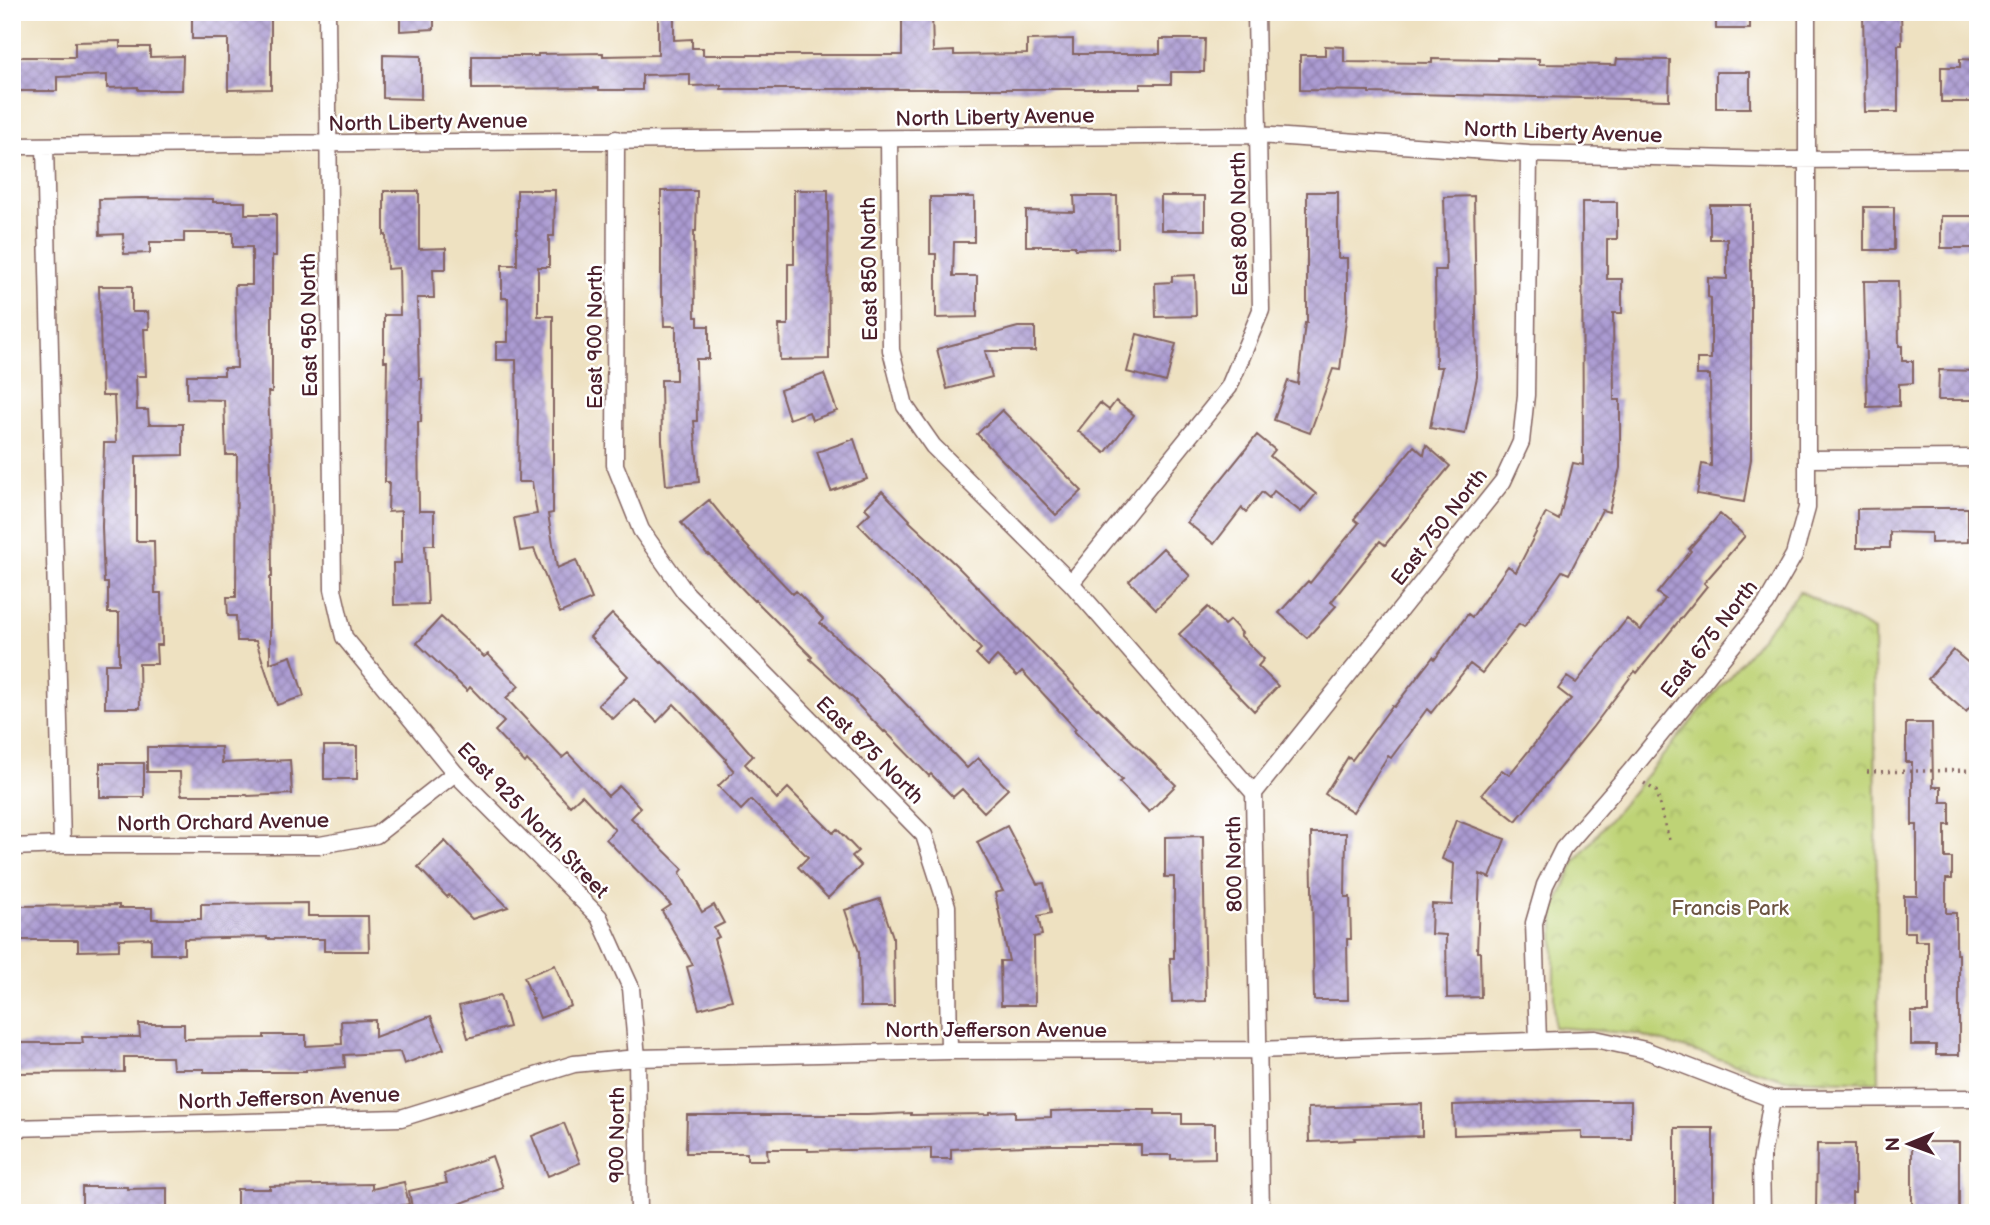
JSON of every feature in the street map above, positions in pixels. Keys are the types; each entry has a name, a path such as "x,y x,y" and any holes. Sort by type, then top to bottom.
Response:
{"street":[{"name":"East 950 North","path":"327,12 333,589 344,637"},
{"name":"East 800 North","path":"1072,583 1229,387 1261,310 1256,12"},
{"name":"East 675 North","path":"1538,1041 1534,923 1545,885 1563,849 1630,772 1766,604 1794,555 1807,508 1807,12"},
{"name":"North Liberty Avenue","path":"12,146 1258,135 1529,154 1978,159"},
{"name":"East 900 North","path":"616,139 615,465 641,530"},
{"name":"East 850 North","path":"889,139 891,350 905,406 933,446 1072,583"},
{"path":"46,146 62,845"},
{"name":"East 750 North","path":"1254,793 1503,481 1521,442 1526,395 1529,154"},
{"path":"1807,459 1978,458"},
{"name":"East 875 North","path":"641,530 684,592 924,835 947,906 949,1051"},
{"name":"800 North","path":"1072,583 1254,793 1261,1213"},
{"name":"East 925 North Street","path":"344,637 455,773 599,917 631,988 638,1058"},
{"name":"North Orchard Avenue","path":"12,847 320,845 376,835 455,773"},
{"name":"North Jefferson Avenue","path":"12,1128 401,1118 574,1064 638,1058 949,1051 1258,1050 1595,1039 1645,1050 1773,1099 1978,1098"},
{"name":"900 North","path":"638,1058 639,1213"},
{"path":"1762,1213 1761,1161 1773,1099"}],"path":[{"path":"1867,772 1978,771"},
{"path":"1630,772 1656,791 1669,840"}],"green space":[{"name":"Francis Park","path":"1800,591 1874,631 1879,1082 1785,1079 1637,1034 1554,1027 1554,911 1575,861"}],"building":[{"path":"192,12 271,12 271,89 228,90 228,39 192,39"},
{"path":"400,12 434,12 434,29 400,31"},
{"path":"658,12 674,12 674,40 692,39 692,48 703,48 703,55 902,55 902,12 932,12 933,52 954,51 954,55 1027,54 1027,40 1073,39 1073,54 1160,54 1160,39 1205,39 1204,72 1171,72 1171,84 1140,84 1140,89 721,89 721,85 690,86 690,74 642,75 642,90 472,89 472,56 603,53 603,56 658,55"},
{"path":"1716,12 1750,12 1750,29 1716,29"},
{"path":"1863,12 1901,12 1898,112 1865,112"},
{"path":"120,41 120,47 150,47 150,57 183,56 182,90 107,88 107,75 57,77 57,91 13,91 13,57 75,57 75,42"},
{"path":"1325,46 1344,47 1344,62 1432,63 1432,59 1497,58 1539,59 1539,64 1616,65 1617,59 1670,60 1669,100 1300,90 1300,55 1325,55"},
{"path":"383,55 421,56 421,99 383,98"},
{"path":"1960,59 1978,60 1978,102 1941,102 1941,67 1960,67"},
{"path":"1716,72 1750,72 1750,108 1716,108"},
{"path":"517,190 555,190 554,236 549,236 549,267 538,267 538,316 553,316 553,513 548,514 557,568 576,560 592,599 560,613 534,549 520,551 514,518 537,514 532,482 518,482 516,360 496,360 496,342 508,342 508,298 502,298 502,265 517,265"},
{"path":"794,190 828,190 829,359 780,360 779,325 788,325 788,264 794,264"},
{"path":"384,191 419,191 419,249 446,248 446,269 433,269 434,298 417,298 419,379 422,379 421,422 418,422 419,511 434,511 434,545 425,545 428,604 394,605 393,563 401,563 401,511 388,512 389,482 385,482 387,361 384,361 384,315 400,315 399,268 387,269"},
{"path":"661,191 697,191 694,231 695,317 698,317 698,326 709,326 709,359 696,359 697,421 694,421 699,482 666,485 661,380 676,380 676,326 664,326 661,297"},
{"path":"1307,192 1338,192 1338,258 1347,258 1347,311 1340,370 1333,369 1310,433 1274,420 1288,381 1298,384 1307,323"},
{"path":"1074,196 1117,196 1118,248 1026,246 1026,211 1075,212"},
{"path":"1161,196 1205,196 1205,230 1161,230"},
{"path":"1474,196 1477,377 1465,434 1430,428 1442,367 1436,367 1435,270 1446,270 1444,197"},
{"path":"930,197 974,197 974,242 954,242 953,276 977,276 977,317 936,318 936,254 930,254"},
{"path":"99,199 245,202 245,214 276,214 276,256 272,256 272,392 268,392 272,577 270,663 291,656 304,696 277,705 256,641 237,641 236,616 228,616 227,597 236,597 237,455 226,455 224,400 187,399 187,375 224,375 224,368 237,368 235,285 252,285 252,247 233,247 233,233 184,233 184,242 150,242 150,253 124,254 123,234 100,235"},
{"path":"1582,202 1617,202 1617,239 1607,239 1607,279 1622,279 1622,313 1613,313 1614,400 1620,400 1620,468 1609,512 1602,510 1569,574 1562,571 1524,627 1519,624 1482,673 1470,664 1431,713 1427,709 1391,758 1388,756 1353,812 1325,794 1348,757 1352,760 1392,706 1394,707 1433,657 1435,659 1468,614 1472,617 1508,566 1516,572 1546,513 1559,520 1573,463 1583,465"},
{"path":"1710,205 1751,205 1751,459 1744,502 1697,494 1702,464 1711,466 1710,375 1697,375 1697,359 1711,359 1711,298 1708,297 1708,278 1727,279 1727,239 1710,239"},
{"path":"1864,207 1894,207 1894,250 1864,250"},
{"path":"1941,216 1978,216 1978,248 1941,248"},
{"path":"1195,275 1196,316 1156,317 1155,283 1172,282 1172,276"},
{"path":"1864,281 1898,281 1899,346 1902,346 1902,361 1913,361 1913,383 1899,384 1899,406 1867,407"},
{"path":"99,286 132,286 132,312 148,312 149,329 144,329 146,376 136,376 137,410 148,410 149,424 183,424 183,455 136,456 136,541 154,541 155,593 161,593 162,645 156,645 157,664 139,664 140,708 105,708 105,664 119,664 119,613 108,613 108,583 104,583 104,443 116,443 114,396 102,396"},
{"path":"1018,327 1035,327 1035,351 985,351 992,377 947,389 937,349"},
{"path":"1137,334 1176,344 1166,382 1127,372"},
{"path":"1939,370 1978,371 1978,400 1938,400"},
{"path":"824,374 837,411 812,420 809,412 789,419 780,390"},
{"path":"1116,401 1134,415 1105,453 1078,431 1100,403 1109,410"},
{"path":"1002,410 1082,491 1056,515 977,434"},
{"path":"1257,435 1275,450 1270,456 1316,494 1301,512 1274,491 1269,498 1262,492 1246,512 1242,508 1214,544 1187,522"},
{"path":"854,439 867,479 831,491 817,452"},
{"path":"1426,445 1450,466 1385,545 1380,541 1331,602 1336,606 1307,638 1279,613 1308,581 1310,583 1359,523 1354,519 1414,446 1424,455"},
{"path":"882,491 1097,709 1176,785 1149,812 1119,782 1122,780 1074,731 1076,729 1022,671 1017,676 997,656 988,666 976,654 981,649 858,524 870,513 865,508"},
{"path":"709,500 744,543 793,594 796,591 823,619 820,623 878,675 967,768 978,758 1008,789 984,812 962,789 953,797 931,774 929,776 708,555 681,523"},
{"path":"1968,508 1968,542 1931,543 1931,533 1890,532 1890,548 1857,548 1857,509"},
{"path":"1720,514 1745,536 1704,583 1707,586 1637,673 1635,671 1516,821 1482,794 1502,770 1509,775 1571,699 1558,689 1567,677 1576,683 1627,619 1641,630 1665,599 1657,593 1691,551 1689,549"},
{"path":"1163,548 1190,576 1156,609 1129,581"},
{"path":"1208,607 1224,625 1230,620 1242,633 1240,635 1264,659 1258,666 1278,686 1254,711 1179,634"},
{"path":"612,614 732,732 753,756 745,764 777,799 788,788 833,833 837,829 858,851 852,856 861,866 828,898 798,867 808,857 751,800 741,810 718,786 734,771 674,704 657,722 634,699 613,719 598,705 628,676 590,637"},
{"path":"441,617 484,657 488,654 519,686 506,698 562,758 568,753 608,796 619,786 641,808 631,818 683,869 680,873 702,912 714,905 724,923 714,928 719,937 714,939 732,1000 699,1009 687,967 693,965 662,911 671,905 606,839 615,830 582,795 570,806 527,760 525,763 495,731 504,722 470,687 467,691 417,643"},
{"path":"1953,650 1978,671 1978,698 1966,712 1928,679"},
{"path":"1906,723 1932,723 1933,787 1941,787 1941,802 1950,802 1950,825 1945,825 1945,858 1952,858 1952,879 1946,879 1946,913 1956,913 1956,954 1959,954 1959,1055 1936,1055 1936,1045 1911,1045 1911,1012 1928,1012 1928,941 1915,941 1915,932 1904,932 1904,896 1917,896 1917,825 1912,825 1912,762 1906,762"},
{"path":"324,746 357,746 357,779 324,779"},
{"path":"147,747 221,747 222,763 290,760 292,794 181,795 180,772 147,772"},
{"path":"100,763 144,763 144,797 100,797"},
{"path":"1456,820 1505,839 1490,878 1480,874 1477,952 1480,952 1481,997 1447,998 1446,935 1431,934 1432,904 1452,905 1454,864 1442,859"},
{"path":"1007,826 1037,884 1044,883 1051,913 1038,916 1042,935 1034,937 1035,1005 1001,1005 1000,961 1009,961 995,893 1003,891 977,842"},
{"path":"1311,833 1346,833 1345,897 1350,897 1351,939 1347,939 1348,1000 1314,1000"},
{"path":"1203,836 1206,1001 1172,1002 1170,958 1174,958 1174,877 1165,877 1165,837"},
{"path":"445,841 508,907 472,919 418,867"},
{"path":"880,899 893,937 894,1007 860,1007 859,952 845,910"},
{"path":"308,903 308,916 368,916 369,951 324,951 324,939 267,937 184,939 184,954 151,954 151,938 119,939 119,950 78,951 78,940 18,940 18,906 119,905 119,908 152,908 152,919 201,919 201,904"},
{"path":"555,965 571,1006 540,1018 524,977"},
{"path":"500,995 509,1027 468,1038 459,1006"},
{"path":"431,1016 444,1049 404,1064 400,1052 344,1055 345,1067 306,1072 204,1072 204,1069 173,1069 172,1057 124,1057 124,1072 16,1073 16,1043 83,1043 82,1037 140,1037 139,1024 184,1024 184,1039 306,1035 306,1046 342,1044 341,1021 375,1020 375,1037"},
{"path":"1631,1101 1631,1139 1582,1139 1582,1131 1454,1135 1453,1105"},
{"path":"1422,1104 1422,1136 1309,1142 1308,1108"},
{"path":"1155,1110 1155,1114 1182,1114 1182,1124 1215,1124 1215,1158 1171,1159 1171,1155 1141,1155 1141,1145 951,1149 951,1159 931,1159 931,1148 808,1151 767,1149 768,1160 747,1160 747,1153 686,1153 687,1115 911,1115 1015,1111 1015,1118 1051,1117 1051,1111"},
{"path":"564,1123 580,1163 548,1176 532,1136"},
{"path":"1675,1128 1713,1128 1713,1213 1675,1213"},
{"path":"1912,1142 1959,1142 1959,1213 1912,1213"},
{"path":"1817,1144 1855,1144 1855,1193 1852,1193 1852,1213 1816,1213"},
{"path":"492,1156 503,1188 445,1209 446,1213 413,1213 409,1191 447,1183 444,1174"},
{"path":"404,1182 409,1204 369,1213 237,1213 237,1189 372,1184 372,1189"},
{"path":"82,1187 167,1188 167,1213 82,1213"}]}
